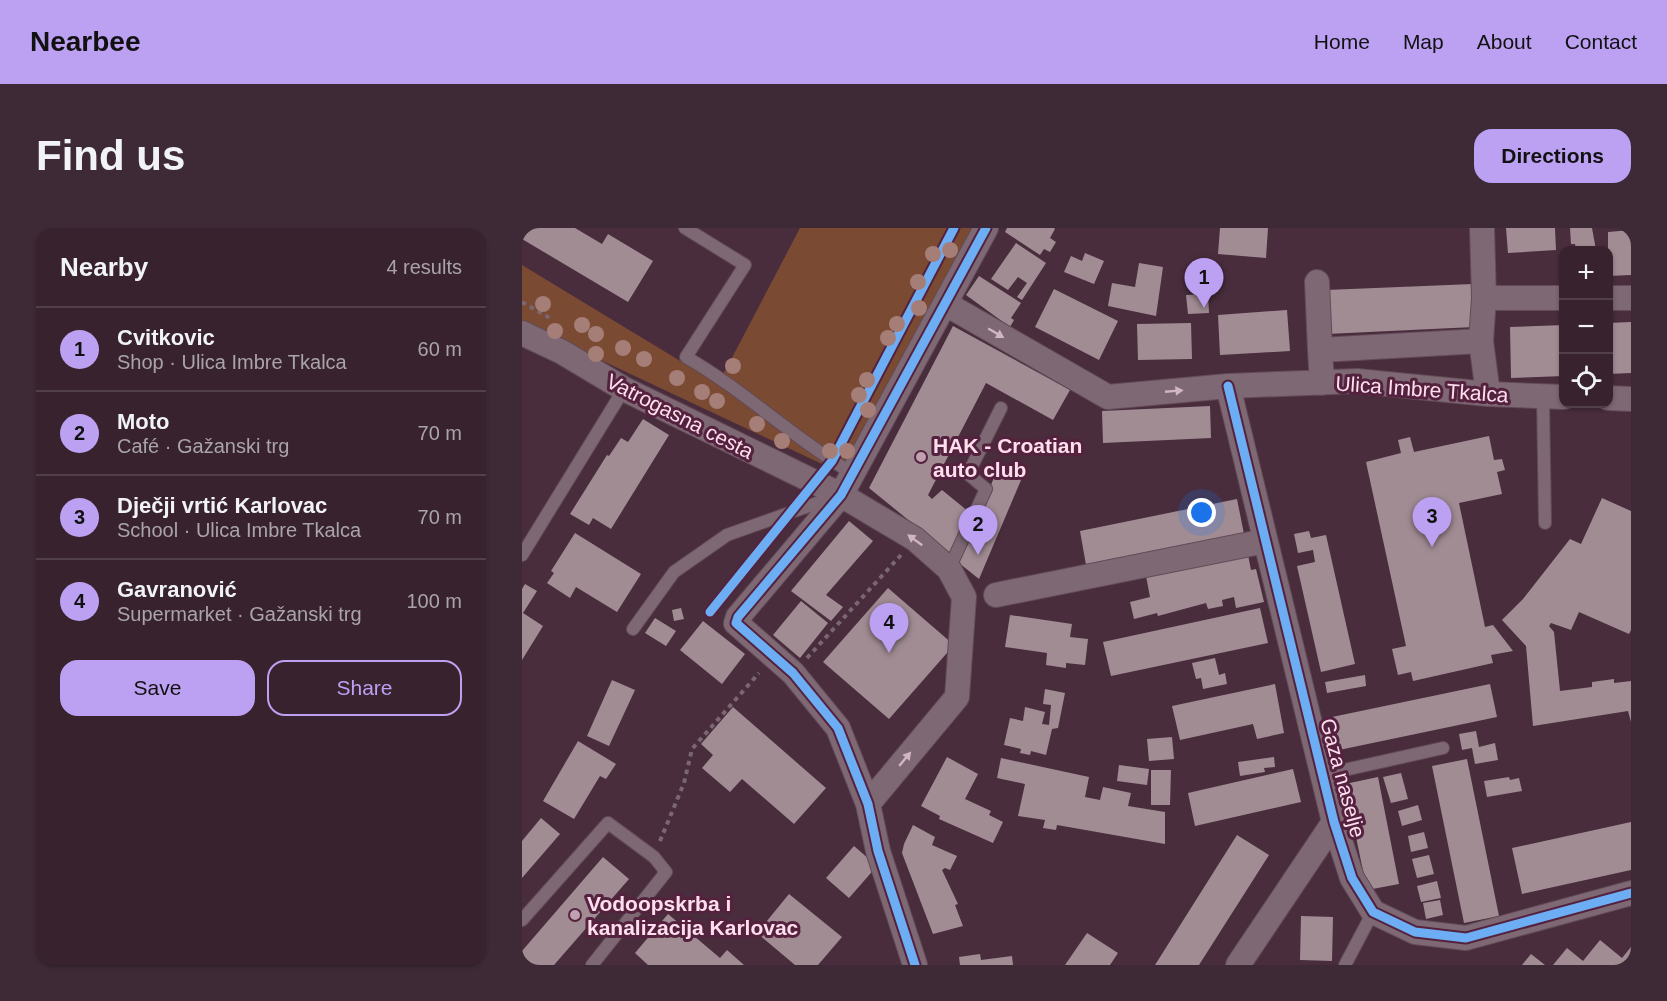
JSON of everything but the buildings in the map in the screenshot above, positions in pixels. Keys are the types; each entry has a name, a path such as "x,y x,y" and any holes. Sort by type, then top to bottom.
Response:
{"street":[{"path":"915,965 878,851 868,804 838,729 793,673 738,627 738,617 841,495 986,228"},
{"path":"1482,228 1484,298 1481,341 1488,394"},
{"path":"1317,282 1322,383"},
{"path":"1484,298 1559,298"},
{"path":"1613,298 1631,298"},
{"name":"Ulica Imbre Tkalca","path":"945,304 1108,397 1228,386 1357,381 1488,394 1553,397"},
{"name":"Vatrogasna cesta","path":"522,333 562,352 624,389 841,495 915,539 949,569"},
{"path":"1320,350 1481,341"},
{"name":"Gaza naselje","path":"1228,386 1334,822 1352,878 1372,912"},
{"path":"1613,398 1631,399"},
{"path":"996,595 1266,541"},
{"path":"868,804 957,697 964,597 949,569"},
{"name":"Gaza naselje","path":"1238,965 1334,822"},
{"path":"1372,912 1415,932 1466,938 1631,893"}],"lane":[{"path":"685,228 745,265 686,357 722,378 832,461 852,473"},
{"path":"522,555 624,389"},
{"path":"1545,523 1553,397"},
{"path":"949,569 986,489 968,474 1001,408"},
{"path":"633,629 674,572 727,535 841,495"},
{"path":"1322,776 1443,748"},
{"path":"522,920 608,823 654,857 666,872 592,965"},
{"path":"1345,965 1372,912"}],"path":[{"path":"871,387 954,228"},
{"path":"732,585 790,512"},
{"path":"793,673 915,539"},
{"path":"710,612 725,594"},
{"path":"654,857 684,783 692,749 774,657"}],"shaded area":[{"path":"800,228 972,228 839,472 522,323 522,265 715,382 725,371"}],"cycle path":[{"path":"710,612 832,461 954,228"},
{"path":"915,965 878,851 868,804 838,728 793,673 736,623 738,617 841,495 986,228"},
{"path":"1228,386 1334,822 1352,878 1373,912 1415,932 1466,938 1631,893"}],"place":[{"name":"Cvitkovic","path":"1204,308"},
{"name":"HAK - Croatian auto club","path":"921,457"},
{"name":"Dječji vrtić Karlovac","path":"1432,547"},
{"name":"Moto","path":"978,555"},
{"name":"Gavranović","path":"889,653"},
{"name":"Vodoopskrba i kanalizacija Karlovac","path":"575,915"}]}
